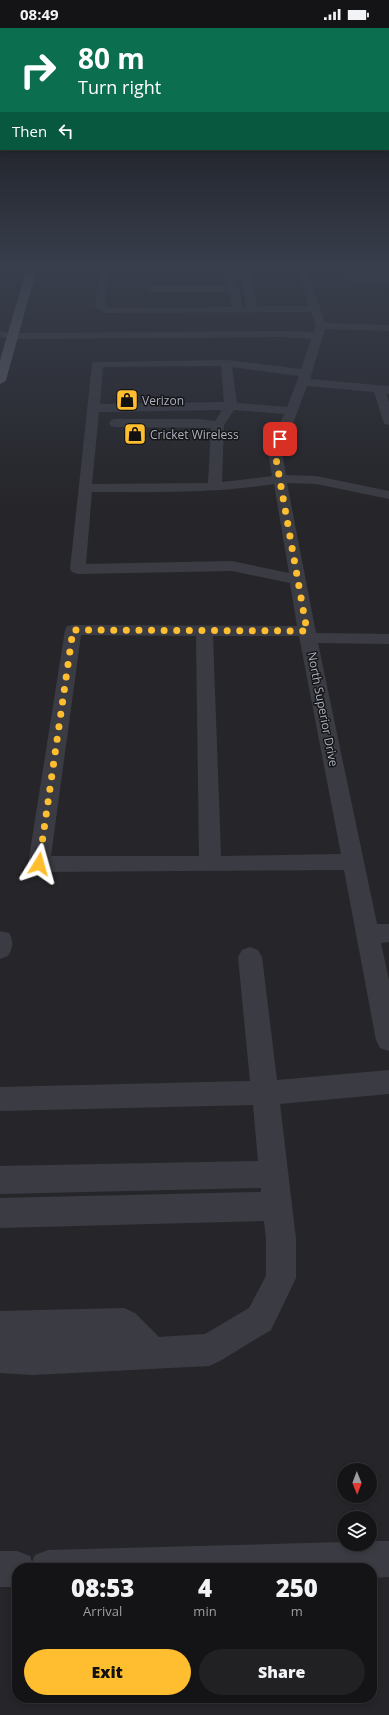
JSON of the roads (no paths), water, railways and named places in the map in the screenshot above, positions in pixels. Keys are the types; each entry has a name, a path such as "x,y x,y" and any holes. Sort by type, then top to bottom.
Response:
{"main road":[{"path":"0,380 10,347"}],"street":[{"name":"North Superior Drive","path":"315,347 275,453 308,634 354,862 378,934 389,1040"},
{"path":"215,487 218,425 230,406 226,363"},
{"path":"298,580 232,566 78,569 98,364 226,363 304,378 384,390 389,421"},
{"path":"93,408 230,406 291,411"},
{"path":"92,423 199,423 218,425"},
{"path":"85,488 215,487 242,485 279,479 316,480 389,495"},
{"path":"354,862 39,864 73,630 204,631 308,634 389,639"},
{"path":"204,631 210,864"},
{"path":"0,1357 33,1358 209,1350 260,1319 281,1278 281,1239 250,957"},
{"path":"0,1099 264,1093 389,1082"},
{"path":"0,1180 274,1174"},
{"path":"0,1213 277,1206"},
{"path":"0,1328 124,1324 153,1353"},
{"path":"237,1563 389,1559"},
{"path":"0,1569 12,1569"}],"place":[{"name":"Verizon","path":"127,400"},
{"name":"Cricket Wireless","path":"135,434"}]}
